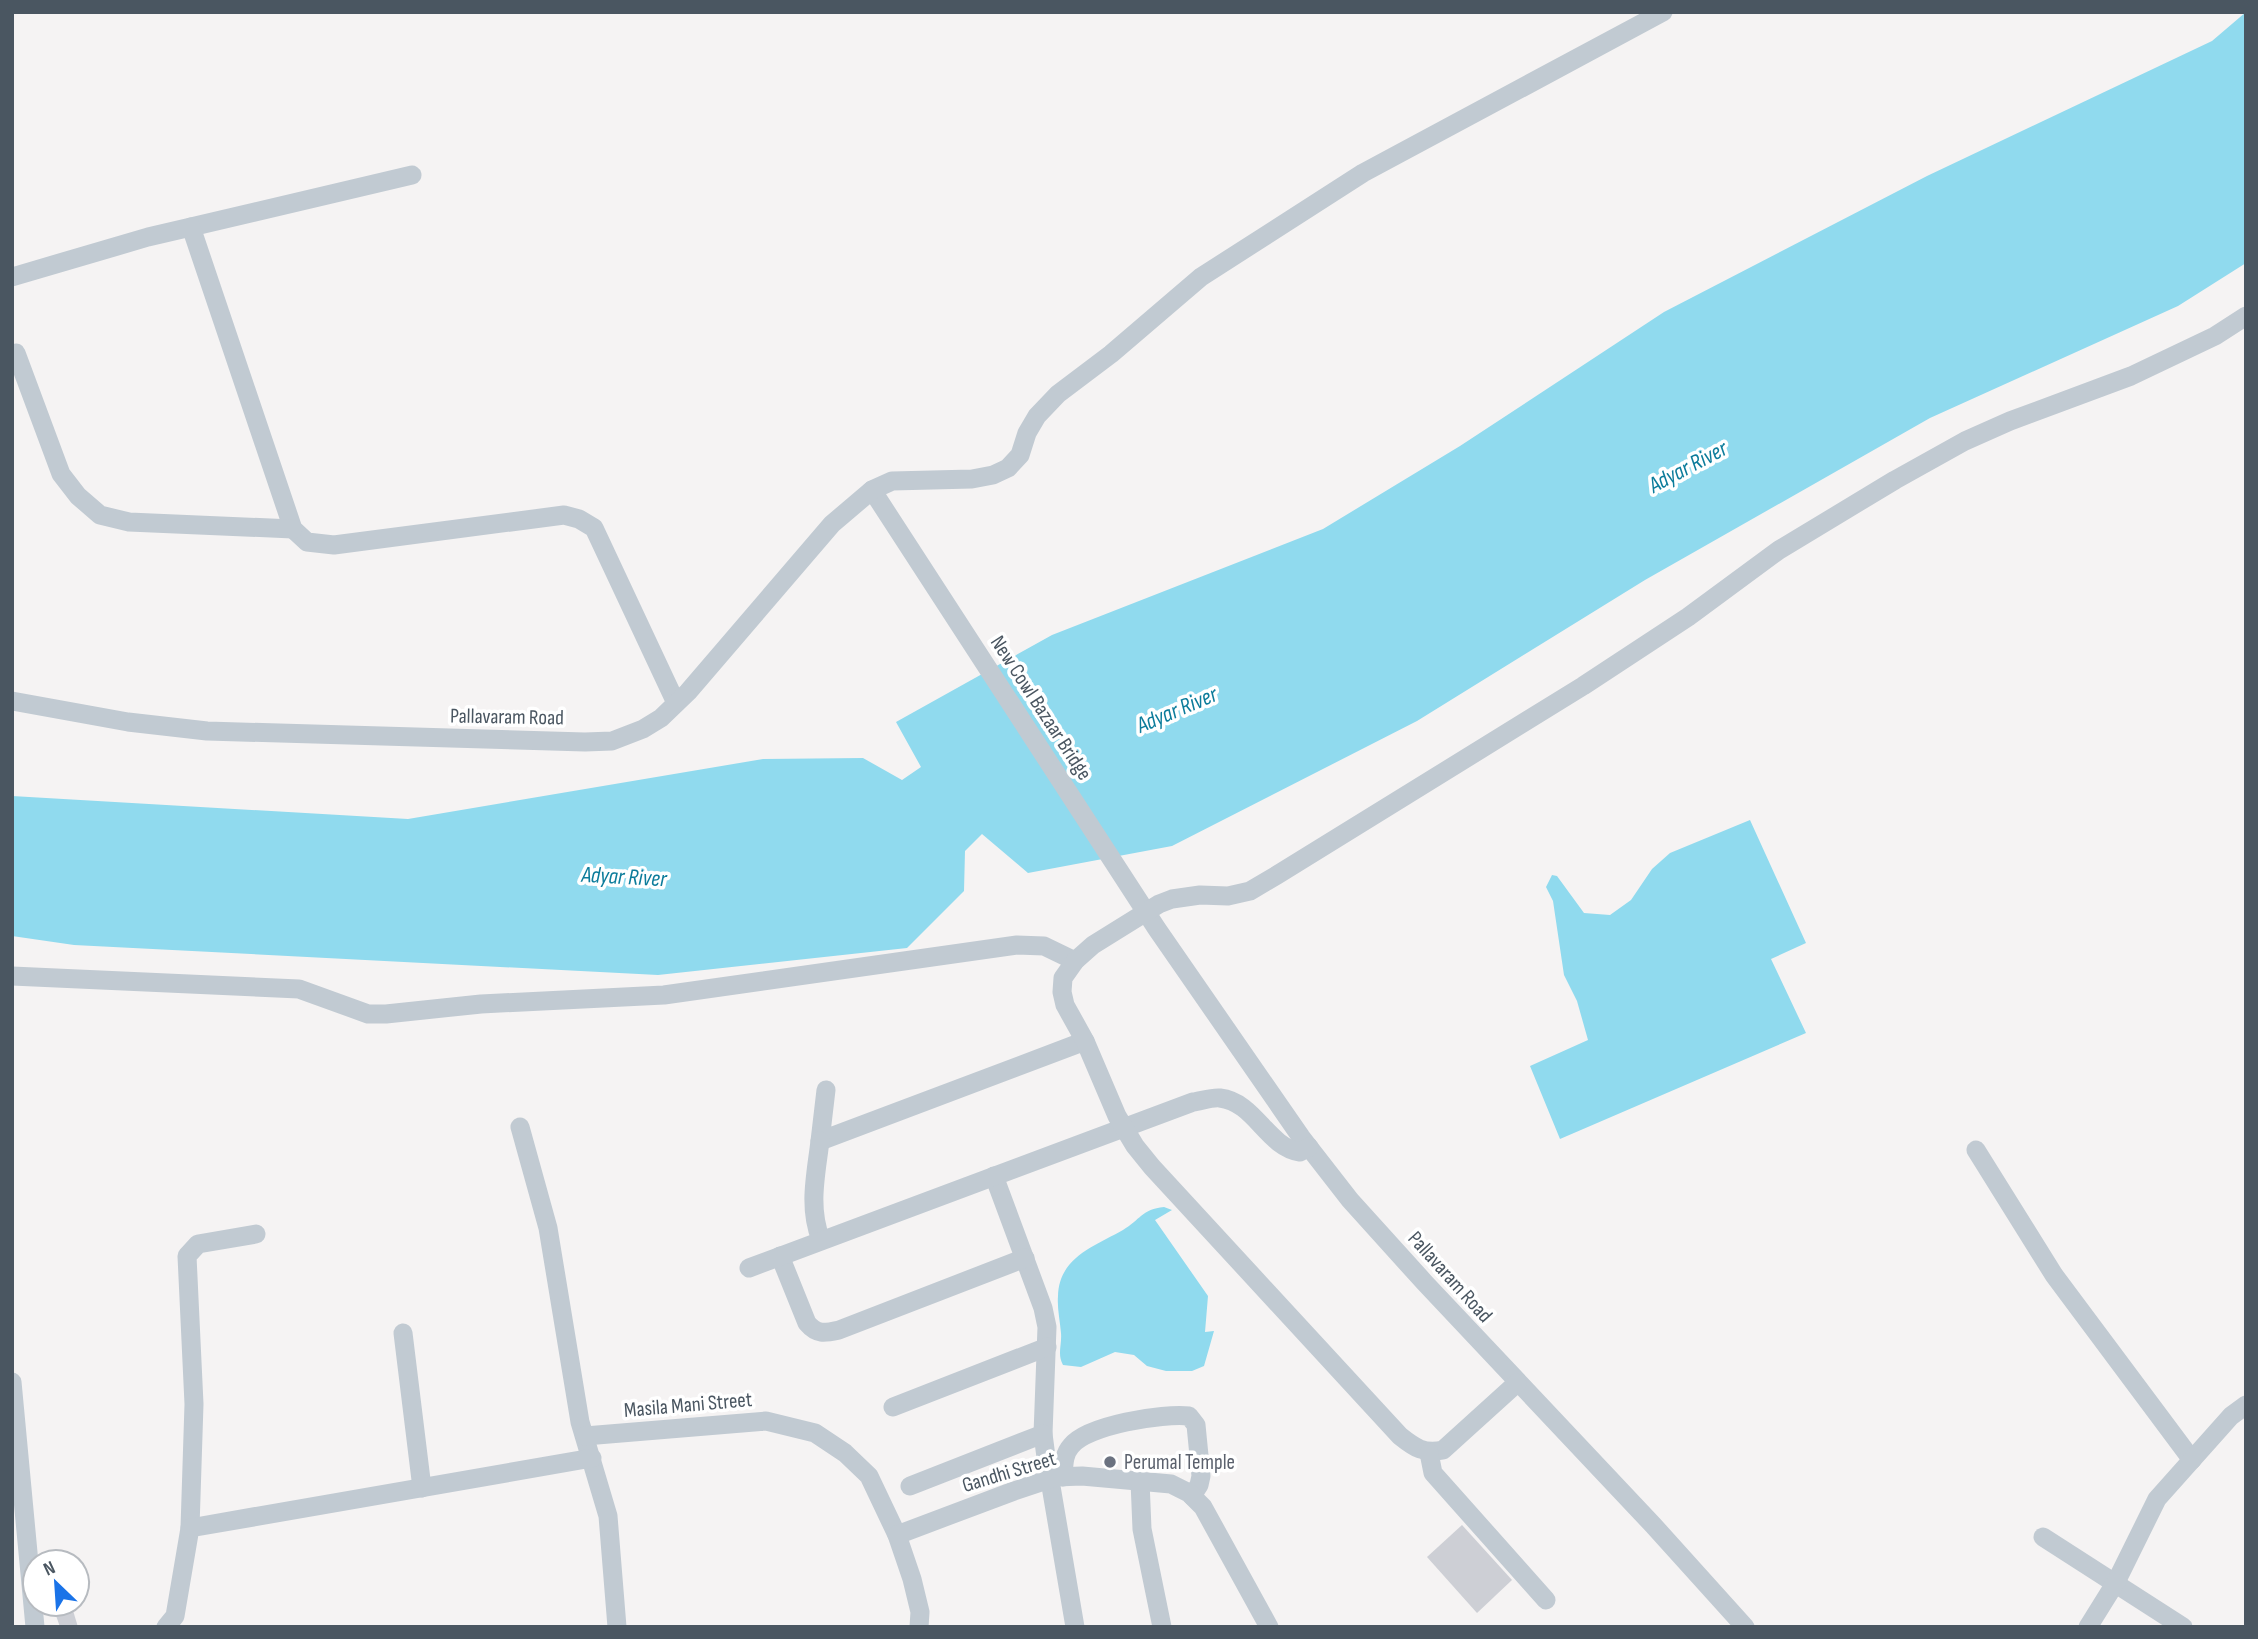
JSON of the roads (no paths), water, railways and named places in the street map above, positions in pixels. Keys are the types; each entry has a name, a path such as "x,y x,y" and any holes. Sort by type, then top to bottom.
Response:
{"street":[{"path":"872,490 892,481 972,479 993,475 1008,468 1020,455 1027,433 1037,416 1058,394 1111,354 1201,277 1363,173 1663,12"},
{"path":"12,277 148,237 412,175"},
{"path":"191,227 293,528 307,542 334,545 564,515 579,519 593,528 607,552 677,703"},
{"path":"1517,1383 1443,1450 1429,1453 1416,1449 1400,1436 1152,1167 1123,1128 1085,1041 1065,1005 1063,978 1075,961 1093,945 1158,904 1200,895 1228,896 1259,886 1583,686 1688,617 1779,550 1930,460 2010,421 2131,376 2215,336 2246,316"},
{"path":"16,353 61,474 78,496 100,515 129,522 293,528"},
{"name":"New Cowl Bazaar Bridge","path":"872,490 1157,929"},
{"name":"Pallavaram Road","path":"12,701 128,722 207,732 612,741 643,729 677,703 751,621 832,524 872,490"},
{"name":"Pallavaram Road","path":"1157,929 1309,1147 1350,1200 1745,1627"},
{"path":"12,976 299,989 368,1014 481,1004 664,995 1017,945 1044,946 1075,961"},
{"path":"820,1141 1085,1041"},
{"path":"821,1240 814,1223 812,1205 826,1090"},
{"path":"749,1268 1193,1102 1220,1098 1242,1107 1286,1150 1300,1152 1309,1147"},
{"path":"520,1127 548,1228 578,1408 608,1516 617,1627"},
{"path":"1976,1150 2054,1275 2192,1460"},
{"path":"994,1176 1043,1308 1047,1327 1044,1434 1056,1478 1075,1627"},
{"path":"166,1627 175,1616 190,1528 194,1404 187,1256 198,1244 256,1234"},
{"path":"780,1256 807,1323 813,1331 824,1334 1025,1258"},
{"path":"403,1333 422,1488"},
{"path":"893,1406 1047,1347"},
{"path":"12,1382 35,1627"},
{"path":"1056,1478 1072,1443 1091,1432 1121,1424 1179,1415 1189,1416 1196,1425 1201,1476 1192,1496 1203,1507 1269,1627"},
{"path":"2088,1627 2116,1583 2157,1499 2192,1460 2241,1415"},
{"name":"Masila Mani Street","path":"585,1436 766,1421 815,1433 845,1453 869,1476 897,1535 912,1579 920,1612 919,1627"},
{"path":"910,1486 1044,1434"},
{"path":"1429,1453 1433,1473 1546,1600"},
{"path":"190,1528 592,1458"},
{"name":"Gandhi Street","path":"897,1535 1014,1490 1056,1478 1082,1476 1171,1484 1192,1496"},
{"path":"1140,1481 1142,1529 1162,1627"},
{"path":"2043,1537 2183,1627"}],"water":[{"name":"Adyar River","path":"2246,12 2246,263 2178,306 1930,418 1645,580 1417,721 1172,846 1028,873 982,834 965,851 964,891 907,948 658,975 74,945 12,936 12,796 408,819 763,759 863,758 902,780 921,767 896,722 1052,635 1323,529 1460,446 1664,312 1927,176 2212,41"},
{"path":"1750,820 1806,943 1771,959 1806,1033 1560,1139 1530,1066 1588,1040 1577,1001 1564,975 1553,901 1546,887 1552,875 1557,876 1584,913 1610,915 1631,900 1652,869 1670,853"},
{"path":"1164,1207 1172,1210 1155,1220 1208,1296 1205,1332 1214,1331 1204,1366 1192,1371 1166,1371 1147,1366 1134,1355 1115,1352 1081,1367 1063,1365 1060,1357 1058,1301 1060,1283 1065,1271 1080,1254 1123,1230 1146,1213"}],"place":[{"name":"Perumal Temple","path":"1110,1462"}]}
